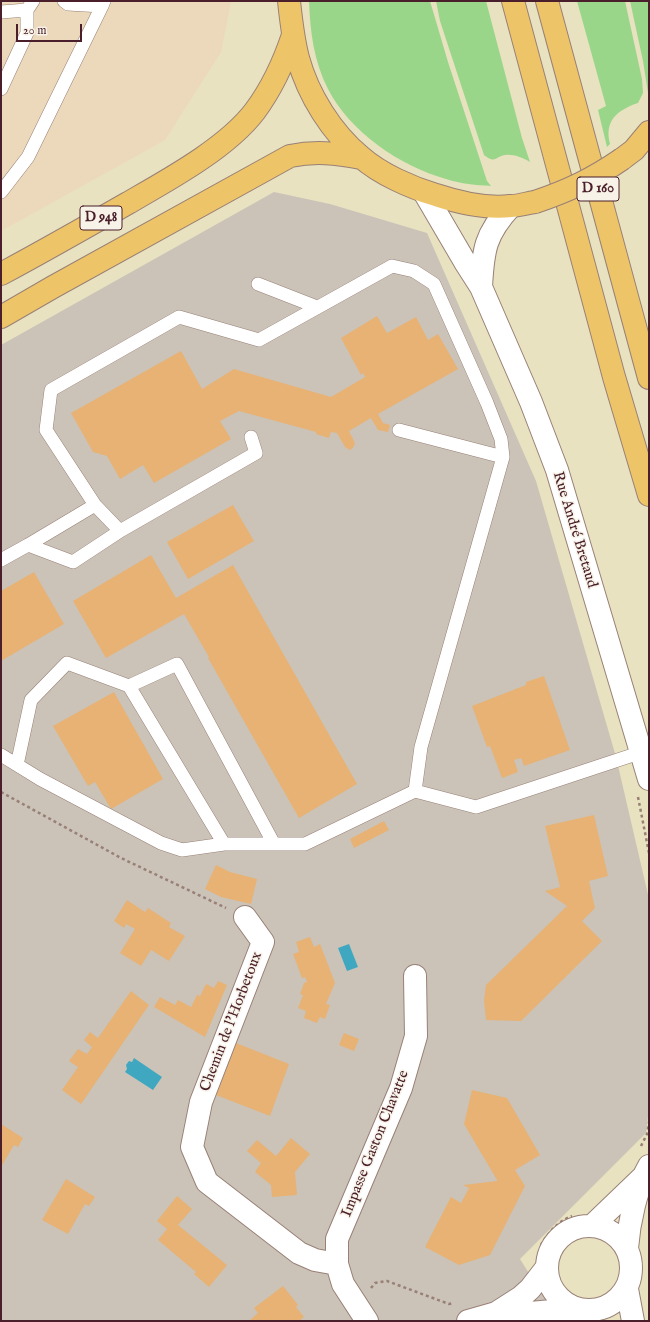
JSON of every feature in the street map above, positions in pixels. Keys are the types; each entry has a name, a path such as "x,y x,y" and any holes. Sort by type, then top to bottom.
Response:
{"highway":[{"path":"289,1 293,35 298,58 305,78 317,102 342,139 361,158 386,174 424,192 451,200 480,206 511,206 535,202 557,195 582,184 635,153 649,132"},
{"name":"D 160","path":"513,1 614,377 649,495"},
{"name":"D 160","path":"547,1 649,378"},
{"name":"D 948","path":"1,274 164,182 239,129 254,111 270,87 284,62 293,35"},
{"name":"D 948","path":"1,317 290,156 306,152 339,153 361,158"}],"street":[{"name":"Rue André Bretaud","path":"424,192 481,287 531,402 557,470 649,779"},
{"name":"Rue André Bretaud","path":"481,287 482,257 486,241 501,217 511,206"},
{"name":"Chemin de l’Horbetoux","path":"245,917 263,942 201,1102 192,1147 207,1182 299,1253 315,1260 337,1264"},
{"name":"Impasse Gaston Chavatte","path":"337,1264 337,1239 401,1088 416,1036 415,976"},
{"path":"468,1321 496,1313 521,1297 530,1289 543,1258 549,1256 553,1246 560,1237 570,1230 580,1227 584,1220 623,1194 644,1164"},
{"path":"496,1313 518,1314 598,1310 615,1302 627,1288 631,1279 632,1268 627,1248 628,1232 644,1164"},
{"path":"584,1220 612,1232 627,1248"},
{"path":"543,1258 548,1278 558,1297 567,1304 608,1321"},
{"path":"337,1264 343,1284 364,1315"},
{"path":"627,1288 633,1321"}],"lane":[{"path":"1,192 28,157 103,3 68,4 64,1"},
{"path":"1,12 30,6 27,33 1,89"},
{"path":"120,531 95,505 46,430 51,390 180,317 259,340 317,306 392,266 414,271 434,284 487,403 501,439 503,457 421,747 415,791"},
{"path":"258,284 317,306"},
{"path":"399,430 503,457"},
{"path":"28,546 73,562 120,531 256,453 251,437"},
{"path":"1,560 28,546 95,505"},
{"path":"17,765 31,700 67,663 129,686 224,844"},
{"path":"129,686 177,664 274,844"},
{"path":"1,755 161,844 182,850 224,844 305,844 415,791 476,807 642,752"}],"path":[{"path":"1,792 121,858 245,917"},
{"path":"644,1164 649,1122"},
{"path":"543,1258 547,1235 565,1218 584,1220"},
{"path":"364,1315 367,1292 375,1282 387,1281 449,1304 455,1304"}],"shaded area":[{"path":"1,1 231,1 221,52 165,140 1,231"},
{"path":"274,192 330,204 427,233 536,481 616,757 649,899 649,1108 646,1133 520,1259 559,1321 1,1321 1,345"}],"green space":[{"path":"309,1 430,1 448,62 487,181 491,186 452,181 411,166 378,145 349,119 328,89 319,68 310,24"},
{"path":"436,1 486,1 522,138 530,162 512,155 505,155 491,159 484,155 440,21"},
{"path":"577,1 625,1 642,79 643,93 638,103 618,113 611,123 609,129 610,144 607,147 598,110 606,106"},
{"path":"630,1 649,1 649,99 643,61"}],"water":[{"path":"349,944 358,967 347,971 338,948"},
{"path":"134,1058 162,1077 153,1090 125,1072 127,1069 126,1065 129,1061 132,1062"}],"building":[{"path":"377,316 387,333 416,317 428,340 438,334 458,369 378,414 383,423 390,425 388,432 378,430 371,418 349,431 355,443 353,448 350,450 345,447 337,433 331,432 329,438 316,434 316,432 239,411 220,421 231,439 154,483 143,465 120,479 107,456 93,452 71,413 181,351 202,389 234,369 331,397 365,377 363,373 361,375 341,338"},
{"path":"233,505 254,541 188,579 167,542"},
{"path":"151,555 176,598 233,565 357,784 299,818 184,614 106,658 73,601"},
{"path":"34,572 64,624 1,661 1,591"},
{"path":"544,676 570,750 524,766 521,758 514,760 518,772 502,778 490,746 487,747 472,706 526,685 526,682"},
{"path":"114,692 163,779 111,809 95,782 88,786 53,726"},
{"path":"594,815 608,876 589,881 595,908 582,921 602,941 521,1021 486,1020 484,1001 486,985 567,906 545,891 560,887 545,826"},
{"path":"384,821 389,830 354,848 350,839"},
{"path":"216,865 230,872 257,879 251,904 221,897 205,889"},
{"path":"127,900 145,912 148,908 171,923 169,927 185,936 169,961 151,950 141,966 120,953 135,929 126,924 124,928 114,921"},
{"path":"310,937 314,947 320,944 335,983 326,1004 330,1005 325,1019 320,1017 317,1023 304,1018 306,1011 298,1008 303,995 300,994 304,983 307,982 305,977 302,978 293,954 299,952 296,942"},
{"path":"218,981 227,985 205,1037 154,1007 160,997 175,1005 178,1000 191,1007 197,995 200,996 206,984 214,988"},
{"path":"131,991 149,1005 81,1104 62,1090 78,1067 69,1061 78,1049 87,1054 92,1047 84,1040 90,1032 98,1038"},
{"path":"344,1033 359,1039 354,1051 339,1045"},
{"path":"236,1043 289,1064 270,1116 216,1095"},
{"path":"472,1090 507,1098 540,1155 515,1170 525,1186 490,1255 459,1265 425,1247 451,1197 461,1203 469,1188 463,1185 497,1181 464,1124"},
{"path":"1,1124 23,1138 18,1147 14,1145 1,1167"},
{"path":"291,1138 310,1154 295,1172 297,1195 272,1197 271,1185 255,1172 261,1163 247,1151 257,1140 276,1156"},
{"path":"66,1179 95,1197 89,1206 85,1204 68,1234 42,1220"},
{"path":"177,1196 192,1209 178,1225 227,1265 209,1287 194,1274 196,1272 158,1240 167,1229 157,1221"},
{"path":"283,1286 298,1305 296,1307 304,1317 299,1321 249,1321 258,1313 254,1308"}]}
